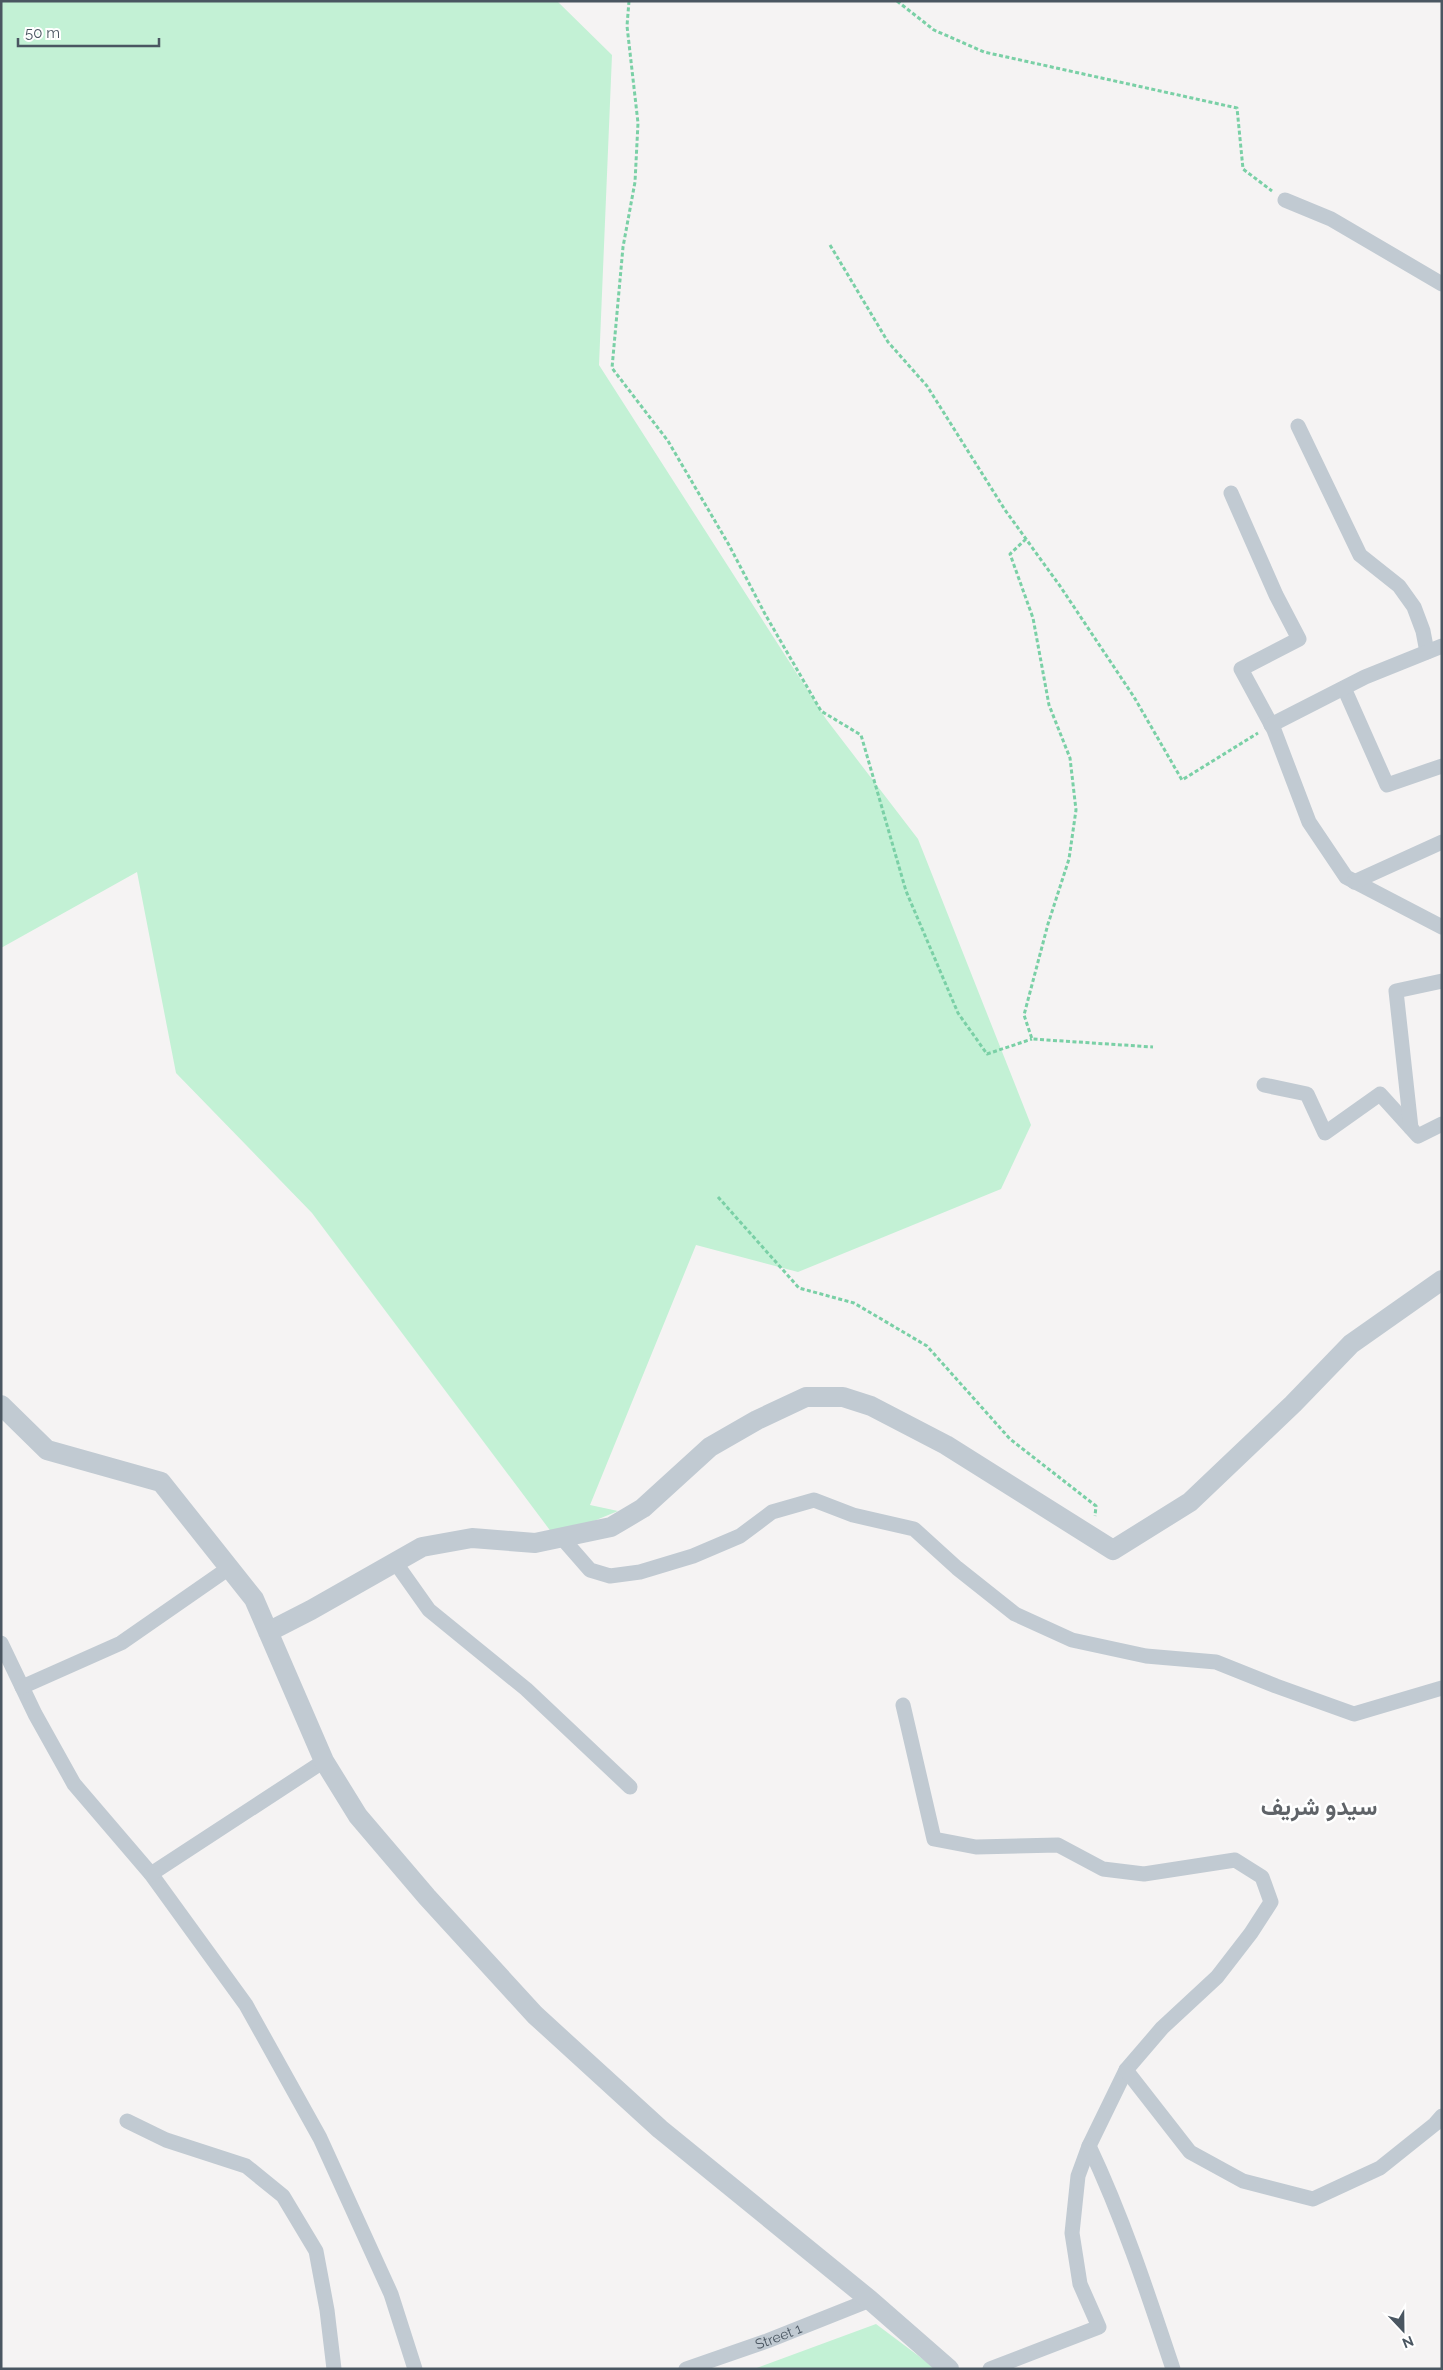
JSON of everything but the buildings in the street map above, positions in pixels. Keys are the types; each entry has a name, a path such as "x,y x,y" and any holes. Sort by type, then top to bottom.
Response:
{"street":[{"path":"1285,200 1331,219 1442,284"},
{"path":"1298,426 1360,555 1399,586 1414,607 1423,631 1427,652"},
{"path":"1231,493 1276,595 1300,639 1241,669 1271,725 1309,822 1346,877 1442,927"},
{"path":"1271,725 1344,688 1442,646"},
{"path":"1344,688 1387,785 1442,766"},
{"path":"1354,882 1442,842"},
{"path":"1426,919 1442,912"},
{"path":"1411,1128 1396,991 1442,981"},
{"path":"1264,1085 1308,1094 1325,1134 1380,1094 1418,1136 1442,1124"},
{"path":"268,1632 311,1610 422,1547 472,1538 535,1543 611,1526 643,1508 710,1447 806,1397 843,1397 871,1406 946,1444 1113,1550 1190,1502 1293,1404 1351,1344 1442,1280"},
{"path":"1,1405 46,1450 161,1482 254,1599 324,1761 358,1816 427,1897 535,2015 660,2128 870,2300 949,2369"},
{"path":"562,1538 590,1570 610,1576 640,1572 693,1556 740,1536 772,1512 814,1500 853,1515 914,1529 957,1568 1015,1614 1072,1640 1146,1656 1216,1662 1354,1714 1442,1688"},
{"path":"395,1562 429,1610 526,1689 630,1787"},
{"path":"22,1687 121,1643 229,1568"},
{"path":"1,1643 22,1687 74,1784 151,1874 246,2005 320,2138 391,2294 415,2369"},
{"path":"903,1704 934,1839 976,1847 1058,1845 1103,1869 1144,1874 1235,1860 1262,1877 1271,1902 1251,1933 1217,1977 1162,2028 1126,2070 1089,2146 1078,2176 1072,2233 1080,2284 1099,2327 990,2369"},
{"path":"151,1874 324,1761"},
{"path":"1126,2070 1190,2152 1243,2181 1313,2199 1380,2168 1435,2124 1442,2116"},
{"path":"128,2121 166,2140 246,2166 283,2196 316,2251 327,2310 334,2369"},
{"path":"1089,2146 1116,2208 1173,2369"},
{"name":"Street 1","path":"686,2369 767,2341 870,2300"}],"path":[{"path":"629,1 627,26 638,123 635,182 623,247 612,368 668,442 729,545 765,614 821,711 861,735 906,891 958,1013 987,1054 1032,1039 1153,1047"},
{"path":"897,1 934,30 984,52 1237,108 1244,169 1285,200"},
{"path":"830,245 888,342 927,386 1005,510 1134,697 1182,780 1271,725"},
{"path":"1026,539 1010,554 1033,618 1049,705 1070,758 1076,810 1069,859 1048,924 1024,1015 1032,1039"},
{"path":"718,1197 799,1288 854,1303 927,1346 1010,1439 1096,1506 1092,1537"}],"green space":[{"path":"1,1 557,1 612,55 599,365 826,719 918,839 1031,1125 1001,1189 798,1272 696,1245 590,1505 618,1511 555,1537 312,1213 176,1073 137,872 1,948"},
{"path":"876,2324 936,2369 754,2369"}],"district":[{"name":"سيدو شريف","path":"1319,1807"}]}
